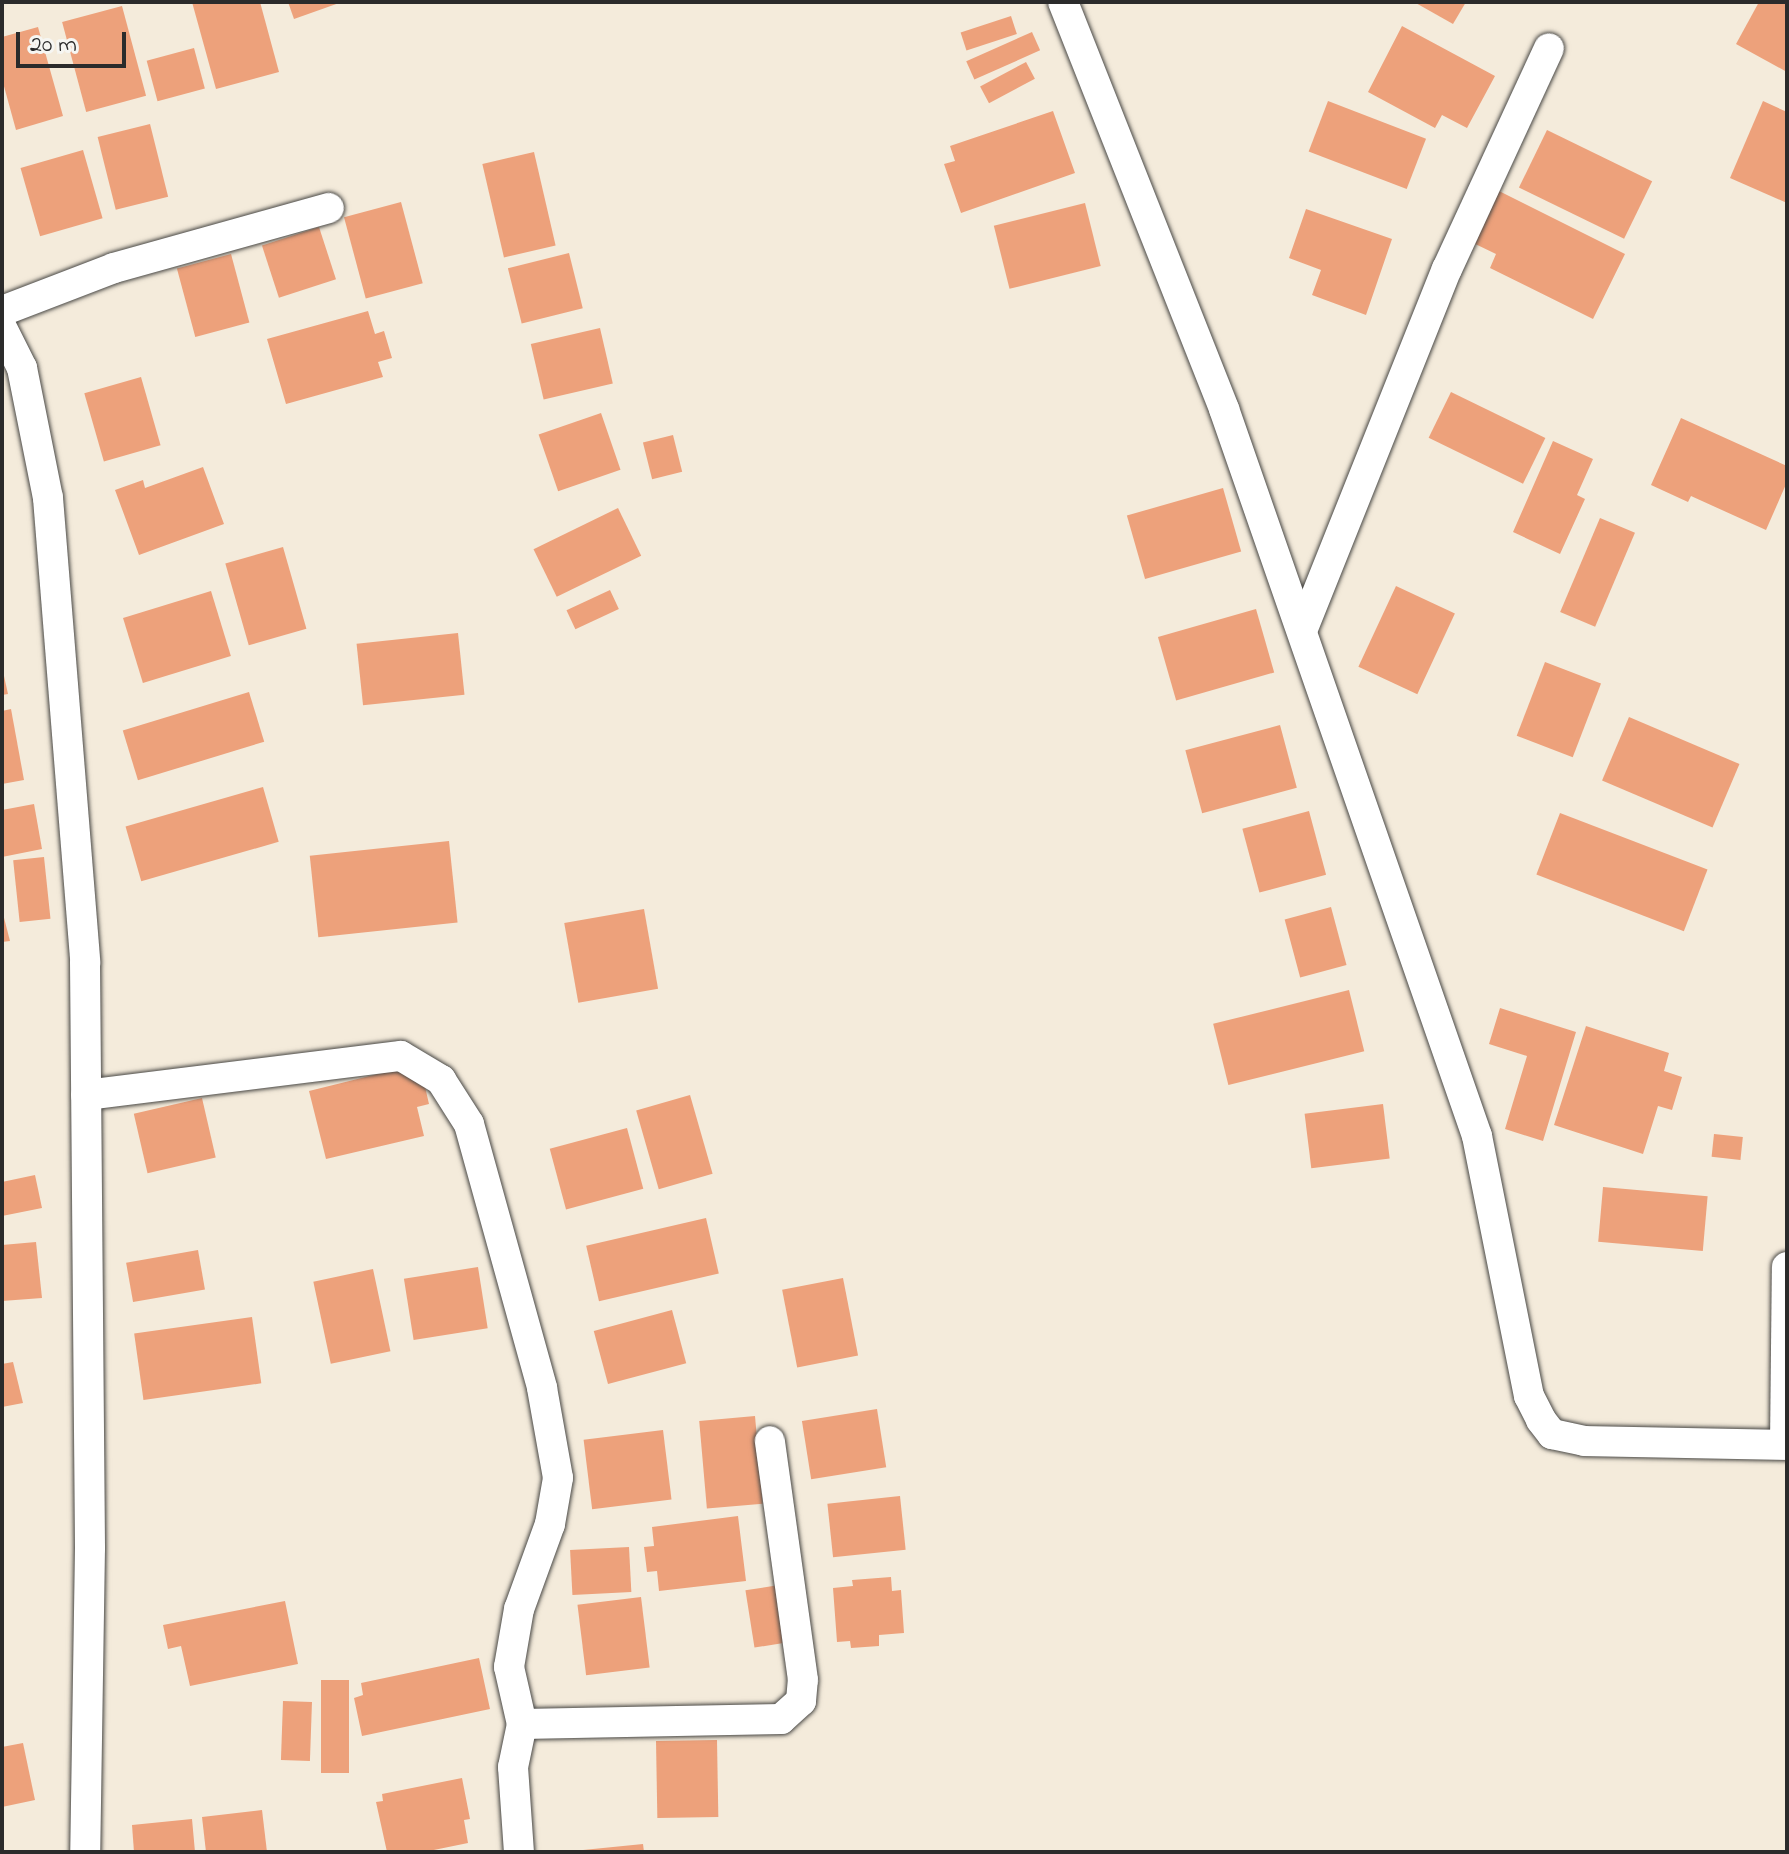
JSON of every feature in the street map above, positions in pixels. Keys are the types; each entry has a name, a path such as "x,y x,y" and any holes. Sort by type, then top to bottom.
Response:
{"street":[{"path":"1063,2 1224,409 1477,1136 1529,1396 1541,1420 1552,1434 1584,1441 1786,1444 1787,1267"},
{"path":"1302,631 1447,269 1549,48"},
{"path":"2,311 114,268 329,208"},
{"path":"2,328 22,368 48,498 85,962 90,1548 85,1852"},
{"path":"86,1095 401,1056 441,1080 469,1124 542,1388 558,1478 550,1524 519,1609 509,1667 522,1724 513,1767 519,1852"},
{"path":"522,1724 781,1719 801,1701 803,1680 770,1441"}],"building":[{"path":"192,2 260,2 279,72 216,89"},
{"path":"288,2 342,2 294,19"},
{"path":"1414,2 1466,2 1453,24"},
{"path":"1759,2 1787,2 1787,72 1736,44"},
{"path":"122,6 146,96 86,112 62,22"},
{"path":"1011,16 1017,34 966,50 961,32"},
{"path":"1402,26 1495,76 1467,128 1442,115 1435,128 1368,92"},
{"path":"38,27 63,116 16,130 2,79 2,37"},
{"path":"1032,32 1040,50 974,80 966,61"},
{"path":"194,48 205,89 158,101 147,61"},
{"path":"1026,62 1035,79 989,103 980,86"},
{"path":"1328,101 1426,139 1407,189 1309,151"},
{"path":"1763,101 1787,112 1787,203 1730,178"},
{"path":"1053,111 1075,173 961,213 944,164 955,161 950,146"},
{"path":"150,124 168,197 116,210 98,137"},
{"path":"1547,130 1652,181 1624,239 1519,188"},
{"path":"83,150 103,218 40,236 21,168"},
{"path":"534,152 556,246 504,257 482,164"},
{"path":"1495,189 1625,254 1593,319 1490,268 1496,254 1469,241"},
{"path":"401,202 423,283 366,298 344,217"},
{"path":"1085,203 1101,266 1010,289 994,226"},
{"path":"1306,209 1392,239 1366,315 1312,295 1321,270 1289,258"},
{"path":"319,227 336,279 279,298 262,246"},
{"path":"569,253 583,308 522,324 508,268"},
{"path":"231,254 249,323 195,337 177,268"},
{"path":"368,311 375,334 384,331 392,358 378,362 383,377 286,404 267,339"},
{"path":"600,328 613,384 544,400 531,344"},
{"path":"141,377 161,445 104,462 84,393"},
{"path":"1451,392 1545,438 1523,484 1429,438"},
{"path":"601,413 621,470 558,491 539,434"},
{"path":"1681,418 1787,466 1787,482 1766,530 1691,496 1688,502 1651,485"},
{"path":"673,435 682,472 652,479 643,442"},
{"path":"1553,441 1593,459 1577,495 1585,499 1560,554 1513,532"},
{"path":"203,467 224,524 139,555 115,490 143,480 145,488"},
{"path":"1223,488 1241,551 1145,579 1127,516"},
{"path":"618,508 641,556 557,597 534,549"},
{"path":"1600,518 1635,533 1595,627 1560,612"},
{"path":"283,547 306,629 249,645 225,564"},
{"path":"1396,586 1455,613 1417,694 1358,667"},
{"path":"610,590 619,609 575,629 566,610"},
{"path":"211,591 231,656 143,683 123,618"},
{"path":"1256,609 1274,672 1176,701 1158,637"},
{"path":"458,633 464,695 363,705 357,644"},
{"path":"1545,662 1601,684 1573,757 1517,736"},
{"path":"2,667 8,694 2,695"},
{"path":"249,692 264,742 138,780 123,731"},
{"path":"11,709 24,780 2,784 2,711"},
{"path":"1629,717 1739,764 1713,827 1602,781"},
{"path":"1280,725 1297,788 1202,813 1185,750"},
{"path":"263,787 279,842 141,881 126,826"},
{"path":"34,804 42,849 2,857 2,810"},
{"path":"1309,811 1326,875 1259,893 1242,829"},
{"path":"1560,813 1708,870 1684,931 1536,875"},
{"path":"449,841 458,923 318,937 310,856"},
{"path":"44,857 50,919 20,922 13,860"},
{"path":"1331,907 1347,965 1300,977 1285,919"},
{"path":"644,909 658,989 578,1003 564,923"},
{"path":"2,910 10,941 2,942"},
{"path":"1349,990 1364,1051 1228,1085 1213,1024"},
{"path":"1500,1008 1576,1032 1543,1141 1505,1129 1527,1056 1489,1044"},
{"path":"1586,1026 1669,1053 1664,1071 1682,1077 1672,1110 1658,1106 1643,1154 1554,1125"},
{"path":"410,1066 423,1078 429,1104 417,1107 424,1136 326,1159 309,1091"},
{"path":"690,1095 713,1174 659,1189 636,1110"},
{"path":"202,1098 216,1157 148,1173 134,1114"},
{"path":"1383,1104 1390,1159 1311,1168 1305,1114"},
{"path":"627,1128 643,1189 566,1210 550,1149"},
{"path":"1714,1134 1743,1137 1740,1160 1712,1157"},
{"path":"35,1175 42,1208 2,1216 2,1182"},
{"path":"1603,1187 1708,1196 1703,1251 1598,1242"},
{"path":"706,1218 719,1274 599,1301 586,1246"},
{"path":"36,1242 42,1298 2,1301 2,1245"},
{"path":"198,1250 205,1289 133,1302 126,1263"},
{"path":"478,1267 488,1328 414,1340 404,1279"},
{"path":"373,1269 390,1351 331,1364 313,1282"},
{"path":"843,1278 858,1356 797,1367 782,1290"},
{"path":"672,1310 686,1363 608,1384 594,1331"},
{"path":"252,1317 261,1383 143,1400 134,1334"},
{"path":"13,1362 23,1403 2,1407 2,1364"},
{"path":"877,1409 886,1467 811,1479 802,1421"},
{"path":"755,1416 763,1504 707,1509 699,1421"},
{"path":"663,1430 672,1499 592,1509 584,1440"},
{"path":"900,1496 906,1550 833,1557 827,1504"},
{"path":"738,1516 746,1581 659,1591 657,1571 647,1572 644,1547 654,1546 652,1527"},
{"path":"629,1547 631,1592 572,1595 570,1550"},
{"path":"891,1577 892,1591 901,1590 904,1633 879,1635 879,1646 851,1648 850,1641 837,1642 833,1588 853,1586 852,1580"},
{"path":"779,1585 788,1642 754,1648 745,1590"},
{"path":"641,1597 650,1667 586,1675 577,1605"},
{"path":"285,1601 298,1664 190,1686 181,1646 168,1649 163,1625"},
{"path":"479,1658 490,1709 362,1736 354,1698 363,1695 361,1683"},
{"path":"321,1680 349,1680 349,1773 321,1773"},
{"path":"283,1701 312,1702 310,1761 281,1760"},
{"path":"717,1740 718,1817 657,1818 656,1741"},
{"path":"23,1743 35,1800 2,1807 2,1747"},
{"path":"462,1778 470,1819 464,1820 468,1843 424,1852 387,1852 376,1802 383,1801 382,1794"},
{"path":"262,1810 267,1852 206,1852 202,1817"},
{"path":"192,1819 195,1852 134,1852 132,1825"},
{"path":"643,1844 644,1852 583,1852 583,1850"}]}
